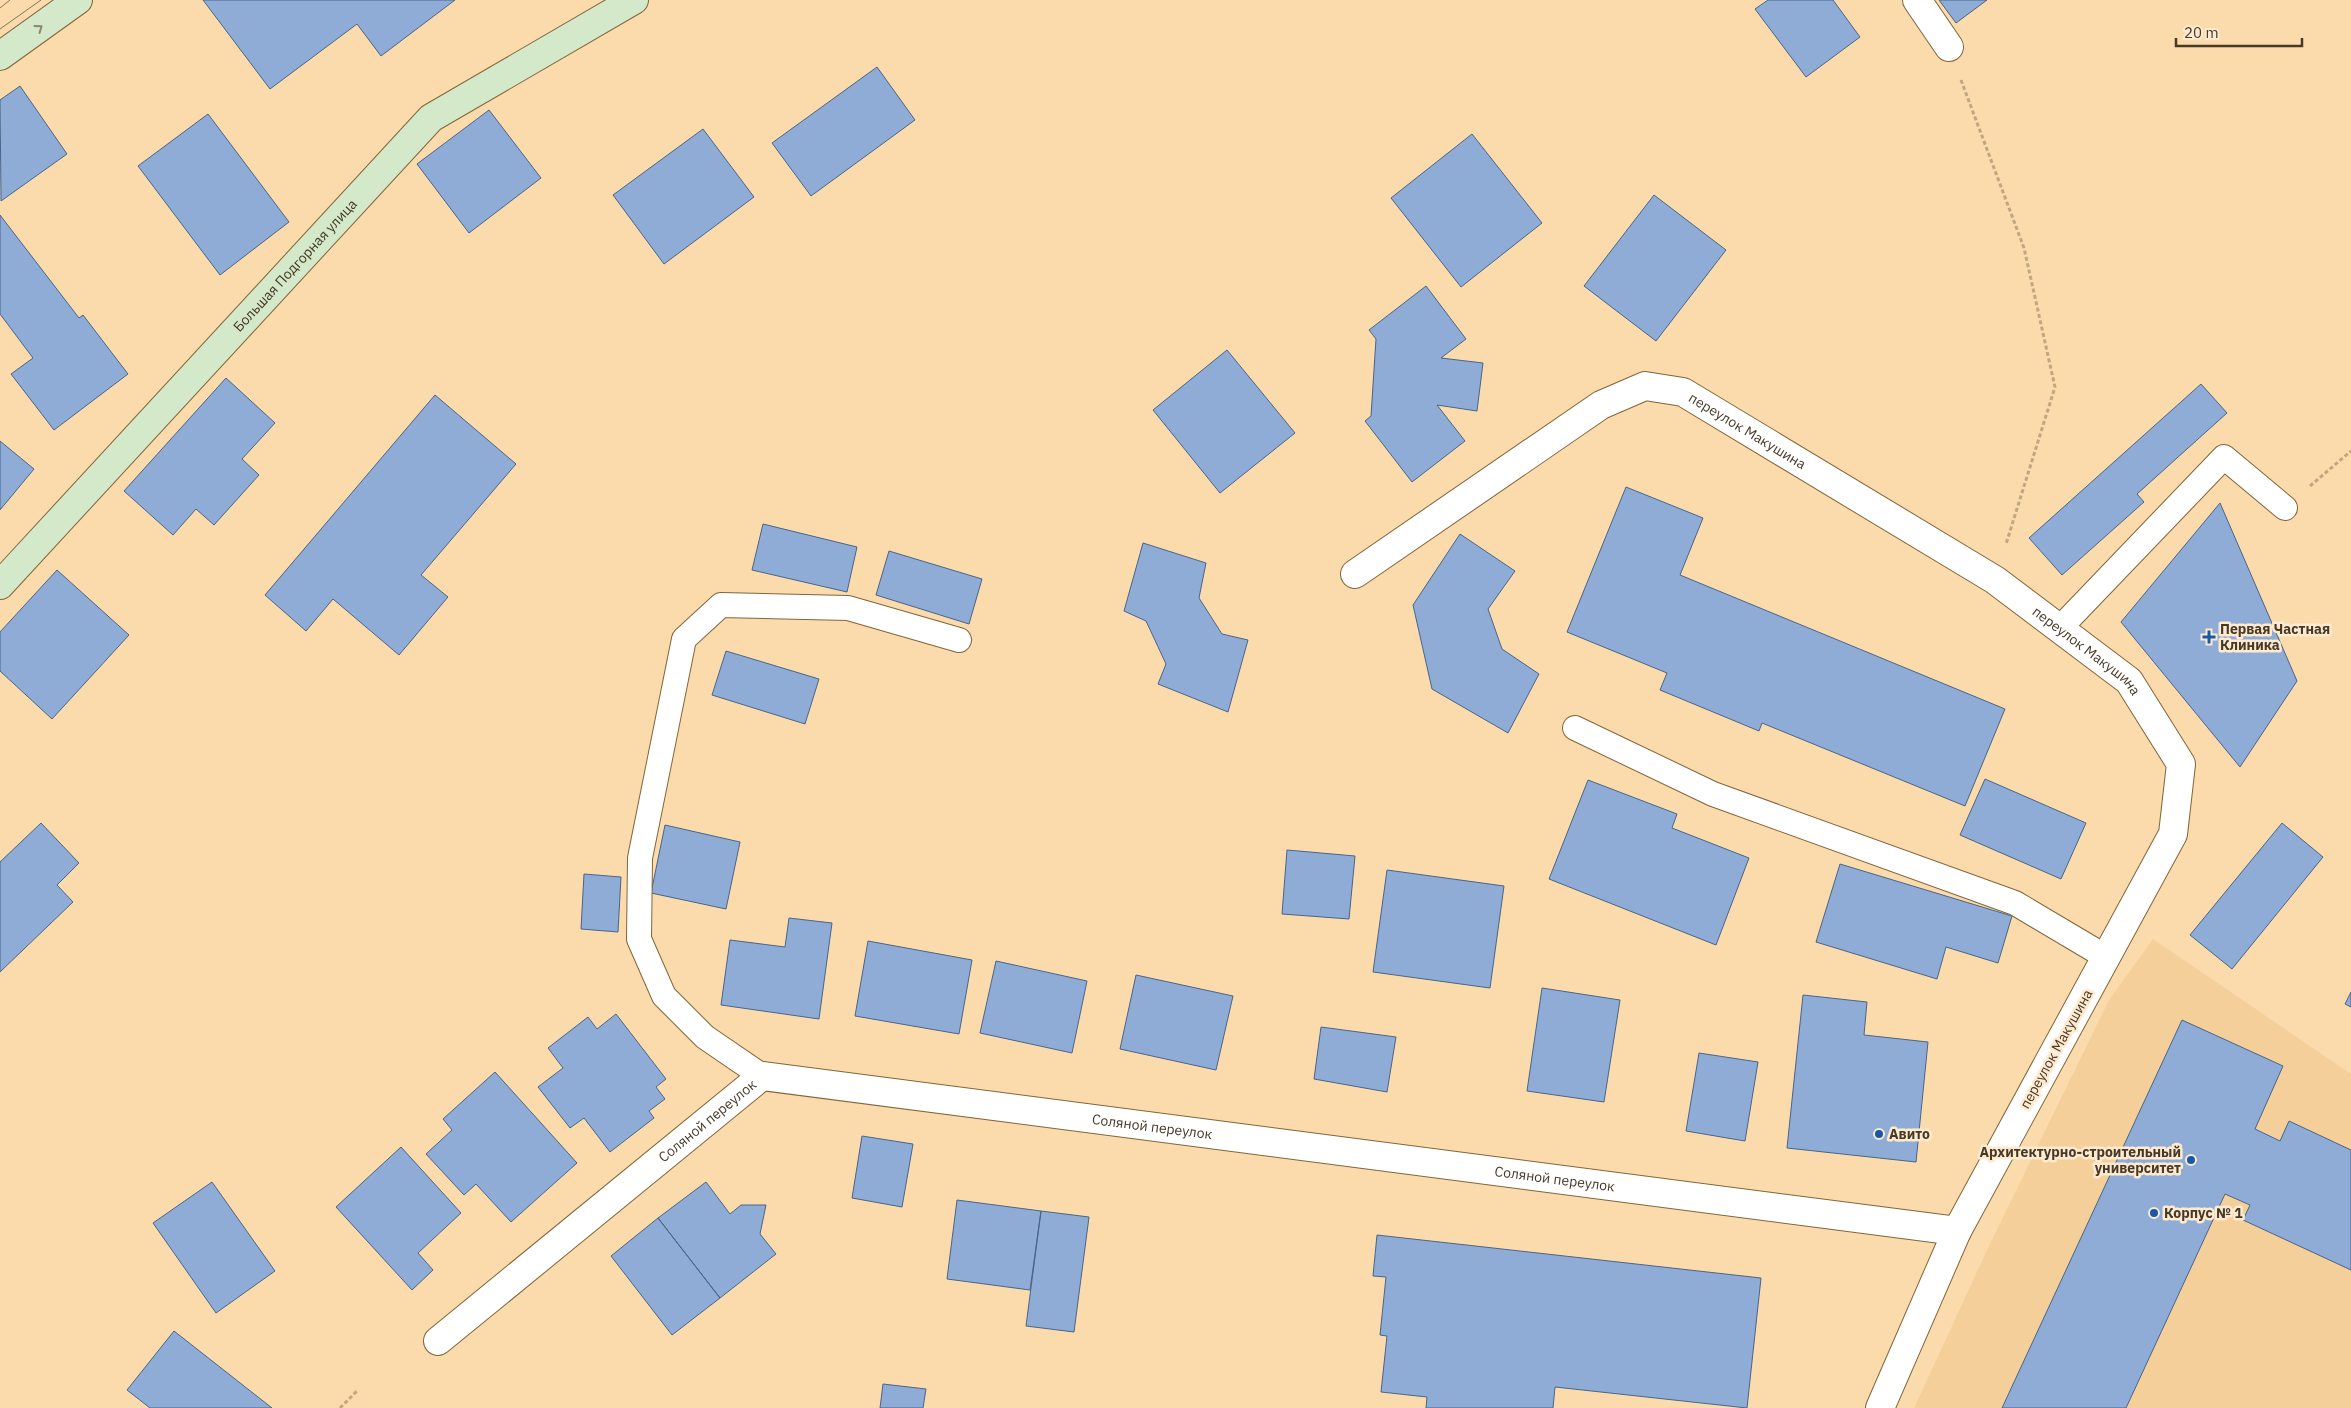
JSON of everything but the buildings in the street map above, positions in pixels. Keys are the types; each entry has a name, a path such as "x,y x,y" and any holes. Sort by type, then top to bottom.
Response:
{"street":[{"path":"0,56 78,0"},
{"name":"Большая Подгорная улица","path":"0,585 431,118 634,0"},
{"path":"1917,0 1949,47"},
{"name":"переулок Макушина","path":"1355,574 1601,405 1645,386 1683,392 1995,580 2129,681 2181,764 2173,834 1957,1231 1880,1408"},
{"name":"Соляной переулок","path":"438,1341 762,1076 1957,1231"}],"lane":[{"path":"2060,628 2224,457 2285,508"},
{"path":"762,1076 704,1038 664,996 639,939 640,858 684,639 722,605 848,608 959,640"},
{"path":"1575,728 1713,794 2015,903 2106,957"}],"path":[{"path":"1949,47 2024,248 2055,387 1995,580"},
{"path":"2285,508 2351,452"},
{"path":"340,1408 358,1390"}],"shaded area":[{"name":"Архитектурно-строительный университет","path":"2153,939 2351,1074 2351,1408 1914,1408 1989,1246 2109,1000"}],"tram line":[{"path":"0,8 10,0"},
{"path":"0,29 41,0"}],"place":[{"name":"Первая Частная Клиника","path":"2209,637"},
{"name":"Авито","path":"1879,1134"},
{"name":"Архитектурно-строительный университет","path":"2191,1160"},
{"name":"Корпус № 1","path":"2154,1213"}]}
